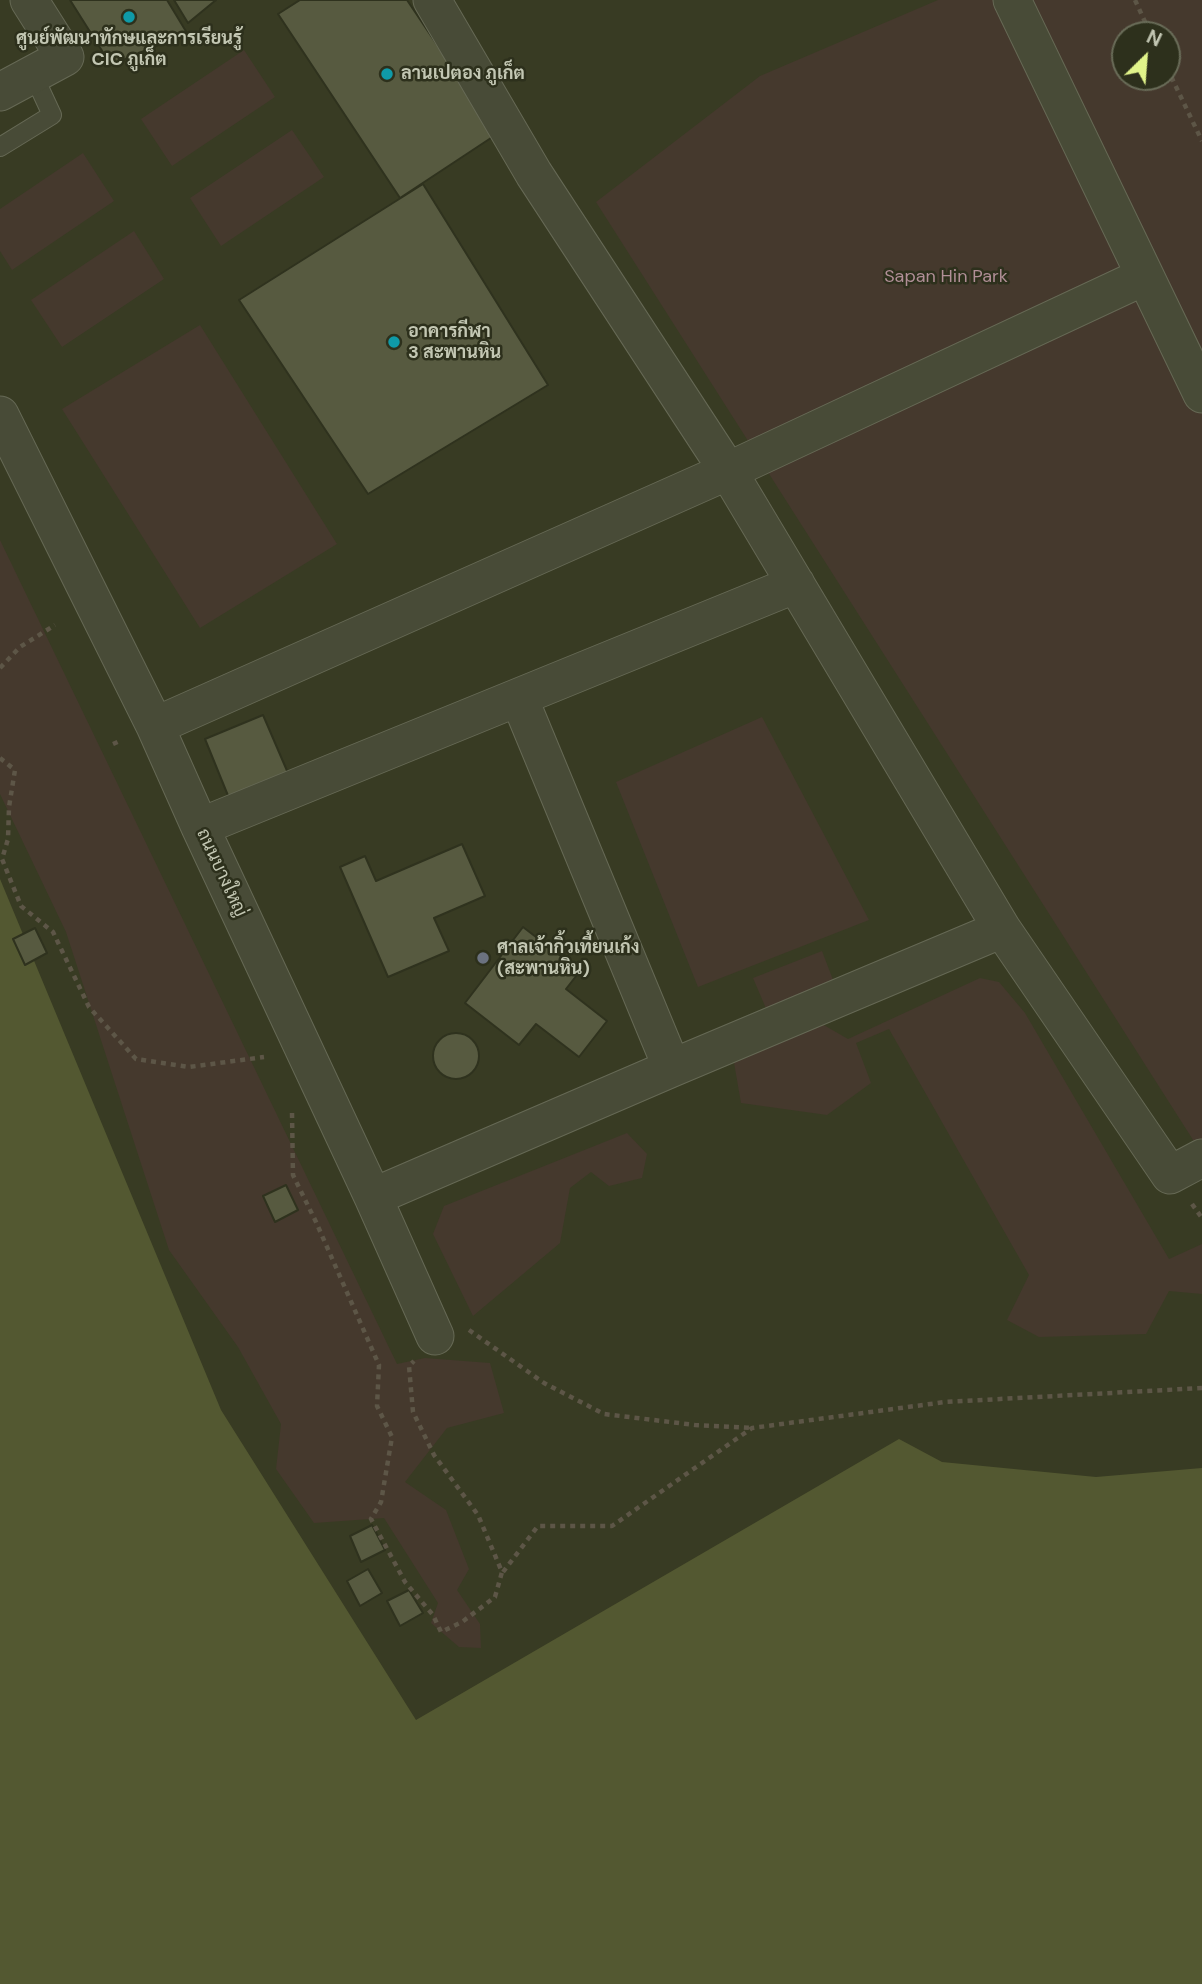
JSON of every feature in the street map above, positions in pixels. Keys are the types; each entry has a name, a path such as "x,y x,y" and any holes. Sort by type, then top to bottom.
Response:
{"street":[{"path":"11,80 65,57 29,0"},
{"path":"432,0 534,174 728,471 1002,929 1170,1175 1202,1157"},
{"path":"1012,0 1202,394"},
{"path":"155,726 728,471 1145,276"},
{"name":"ถนนบางใหญ่","path":"0,415 155,726 373,1197 447,1329"},
{"path":"200,827 796,584"},
{"path":"519,698 672,1068"},
{"path":"373,1197 1002,929"}],"lane":[{"path":"0,146 52,115 11,80"}],"path":[{"path":"1135,0 1145,21"},
{"path":"1178,91 1202,141"},
{"path":"0,668 20,647 55,625"},
{"path":"0,758 15,769 9,807 8,839 2,859 21,906 52,932 89,1006 136,1059 189,1067 264,1057"},
{"path":"292,1113 293,1175 379,1366 377,1406 392,1437 381,1502 371,1519 405,1582 433,1615 442,1632 462,1622 495,1597 502,1572 538,1526 612,1526 752,1428"},
{"path":"502,1572 478,1515 434,1455 414,1412 410,1366 447,1329 604,1414 695,1425 752,1428 945,1402 1202,1388"}],"green space":[{"name":"Sapan Hin Park","path":"938,0 1202,0 1202,1154 596,202 760,76"},
{"path":"244,50 275,97 172,166 141,119"},
{"path":"292,130 324,177 221,246 190,198"},
{"path":"83,153 114,201 12,270 0,251 0,209"},
{"path":"134,231 164,279 62,347 31,300"},
{"path":"200,325 337,544 200,628 62,409"},
{"path":"0,540 397,1364 425,1358 490,1363 504,1413 447,1428 405,1482 446,1510 469,1569 457,1590 480,1624 481,1648 459,1647 431,1623 438,1603 384,1518 314,1523 276,1469 281,1424 238,1347 169,1250 66,932 0,794"},
{"path":"762,717 869,920 698,987 616,782"},
{"path":"822,951 835,985 768,1013 753,978"},
{"path":"980,978 999,982 1025,1013 1169,1259 1202,1244 1202,1294 1169,1291 1146,1334 1039,1337 1007,1320 1029,1275 889,1029 856,1043 871,1083 827,1115 741,1103 732,1051 815,1020 848,1039"},
{"path":"627,1133 647,1154 642,1178 609,1186 591,1172 570,1188 560,1243 473,1316 433,1234 444,1206"}],"shaded area":[{"path":"0,879 221,1410 416,1720 899,1439 942,1462 1096,1477 1202,1468 1202,1984 0,1984"}],"building":[{"name":"ศูนย์พัฒนาทักษและการเรียนรู้ CIC ภูเก็ต","path":"70,0 167,0 187,33 111,65"},
{"path":"174,0 216,0 188,23"},
{"name":"ลานเปตอง ภูเก็ต","path":"300,0 407,0 497,134 400,198 278,14"},
{"name":"อาคารกีฬา 3 สะพานหิน","path":"423,184 548,385 368,494 239,300"},
{"path":"263,715 291,780 231,803 205,739"},
{"path":"462,844 485,896 434,918 449,951 388,977 340,867 365,856 376,881"},
{"path":"523,927 580,971 566,989 607,1021 579,1057 536,1024 519,1045 465,1003"},
{"path":"35,928 47,953 25,965 13,939"},
{"path":"456,1033 472,1040 479,1056 472,1072 456,1079 440,1072 433,1056 440,1040"},
{"path":"286,1185 298,1210 275,1222 263,1196"},
{"path":"372,1525 385,1550 361,1562 350,1536"},
{"path":"368,1569 382,1593 360,1606 347,1581"},
{"path":"409,1590 423,1613 400,1626 387,1601"}],"place":[{"name":"ศูนย์พัฒนาทักษและการเรียนรู้ CIC ภูเก็ต","path":"129,17"},
{"name":"ลานเปตอง ภูเก็ต","path":"387,74"},
{"name":"อาคารกีฬา 3 สะพานหิน","path":"394,342"},
{"name":"ศาลเจ้ากิ้วเที้ยนเก้ง (สะพานหิน)","path":"483,958"}]}
